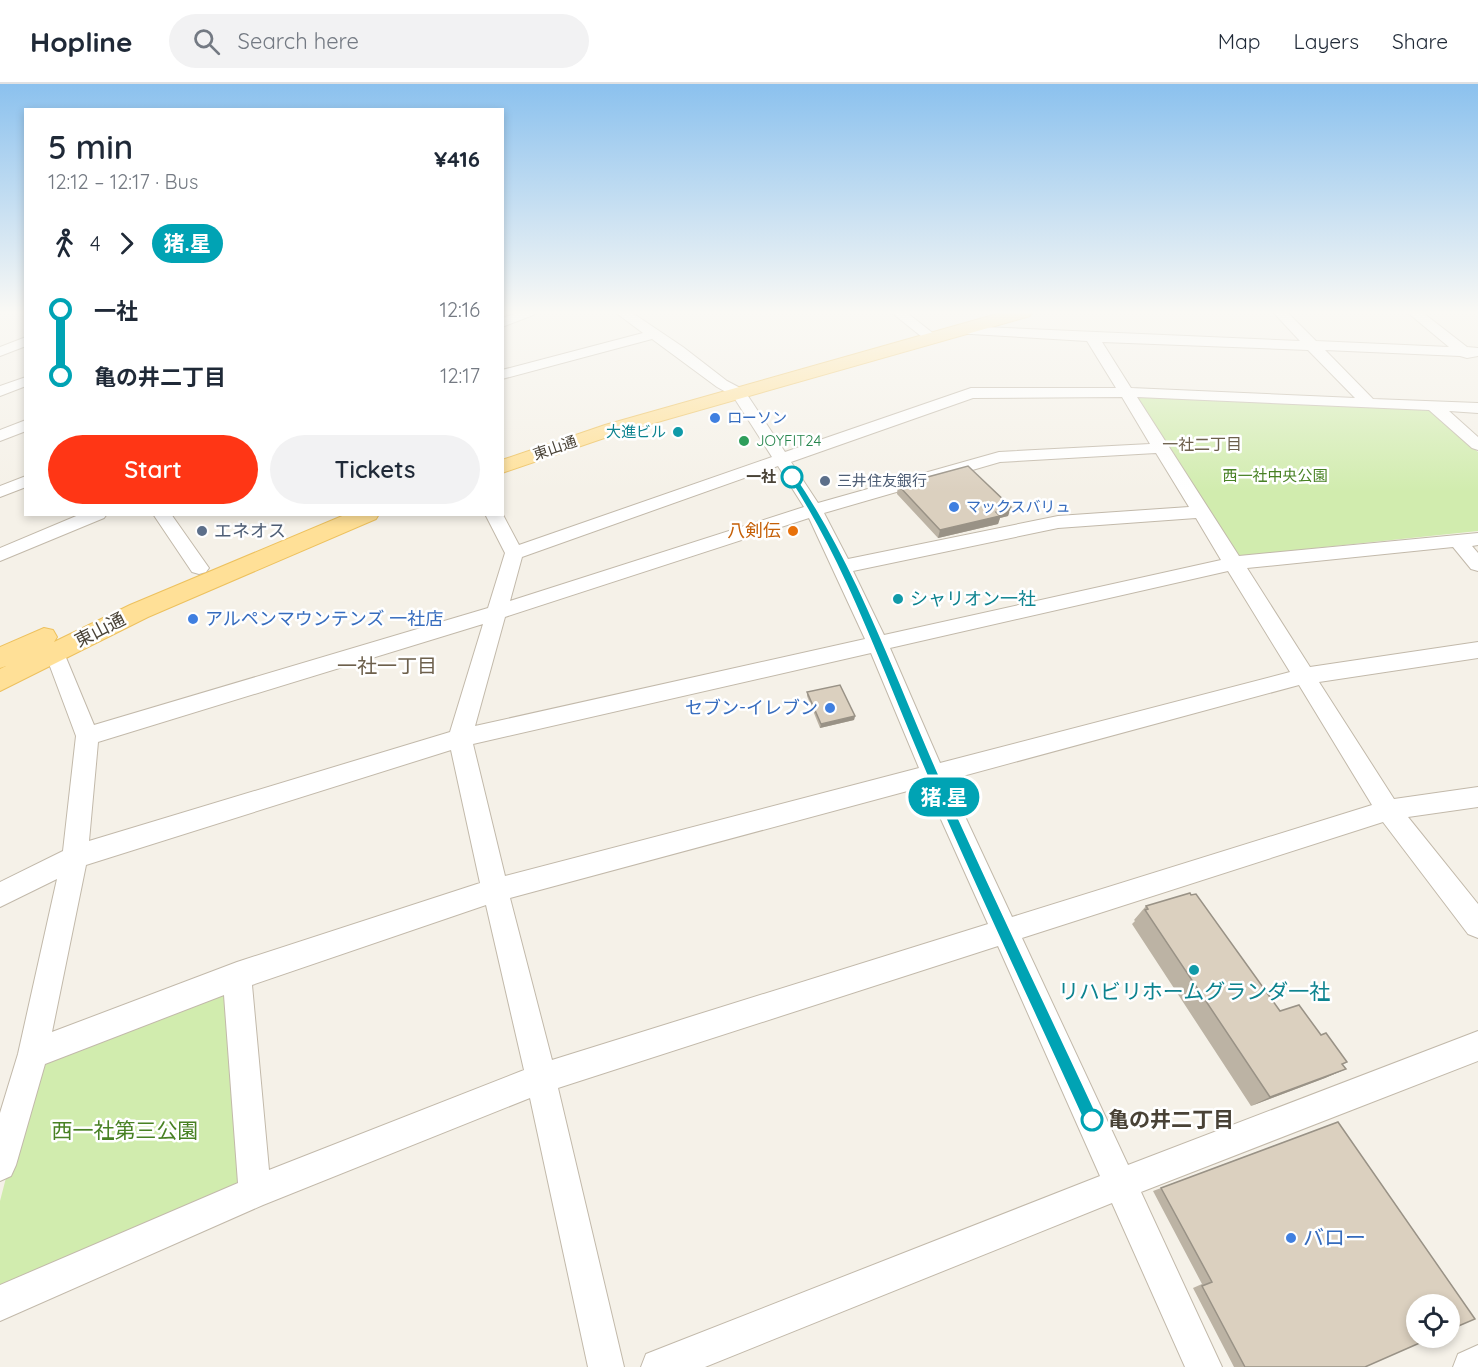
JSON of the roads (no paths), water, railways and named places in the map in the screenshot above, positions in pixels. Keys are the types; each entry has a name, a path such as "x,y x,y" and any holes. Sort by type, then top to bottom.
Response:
{"main road":[{"name":"東山通","path":"504,466 730,388 787,372"},
{"name":"東山通","path":"504,447 598,416 730,388"},
{"name":"東山通","path":"0,658 74,622 322,516"},
{"name":"東山通","path":"0,681 139,611 363,516"}],"street":[{"path":"708,372 730,388 814,510 877,642 933,774 1204,1367"},
{"path":"1113,372 1388,810 1478,925"},
{"path":"1339,372 1369,403"},
{"path":"0,391 24,382"},
{"path":"514,553 971,393 1125,392 1478,408"},
{"path":"1434,406 1478,445"},
{"path":"0,436 24,426"},
{"path":"87,736 495,613 814,510 999,457 1160,448"},
{"path":"0,492 24,482"},
{"path":"842,567 1058,522 1202,513"},
{"path":"0,555 93,516"},
{"path":"163,516 199,568"},
{"path":"495,516 514,553 460,738 495,890 518,976 606,1367"},
{"path":"0,895 75,857 460,738 877,642 1234,563 1468,540 1478,565"},
{"path":"33,1054 237,976 495,890 1304,676 1478,651"},
{"path":"0,1165 33,1054 75,857 87,736 55,653"},
{"path":"0,1303 255,1192 541,1078 1388,810 1478,797"},
{"path":"237,976 255,1192"},
{"path":"659,1367 1120,1184 1478,1046"},
{"path":"1471,1367 1478,1363"}],"place":[{"name":"ローソン","path":"715,418"},
{"name":"大進ビル","path":"678,432"},
{"name":"JOYFIT24","path":"744,441"},
{"name":"一社","path":"792,477"},
{"name":"三井住友銀行","path":"825,481"},
{"name":"マックスバリュ","path":"954,507"},
{"name":"エネオス","path":"202,531"},
{"name":"八剣伝","path":"793,531"},
{"name":"シャリオン一社","path":"898,599"},
{"name":"アルペンマウンテンズ 一社店","path":"193,619"},
{"name":"セブン-イレブン","path":"830,708"},
{"name":"リハビリホームグランダ一社","path":"1194,970"},
{"name":"亀の井二丁目","path":"1092,1120"},
{"name":"バロー","path":"1291,1238"}],"district":[{"name":"一社二丁目","path":"1202,444"},
{"name":"一社一丁目","path":"387,666"}],"park label":[{"name":"西一社中央公園","path":"1275,476"},
{"name":"西一社第三公園","path":"125,1131"}]}
